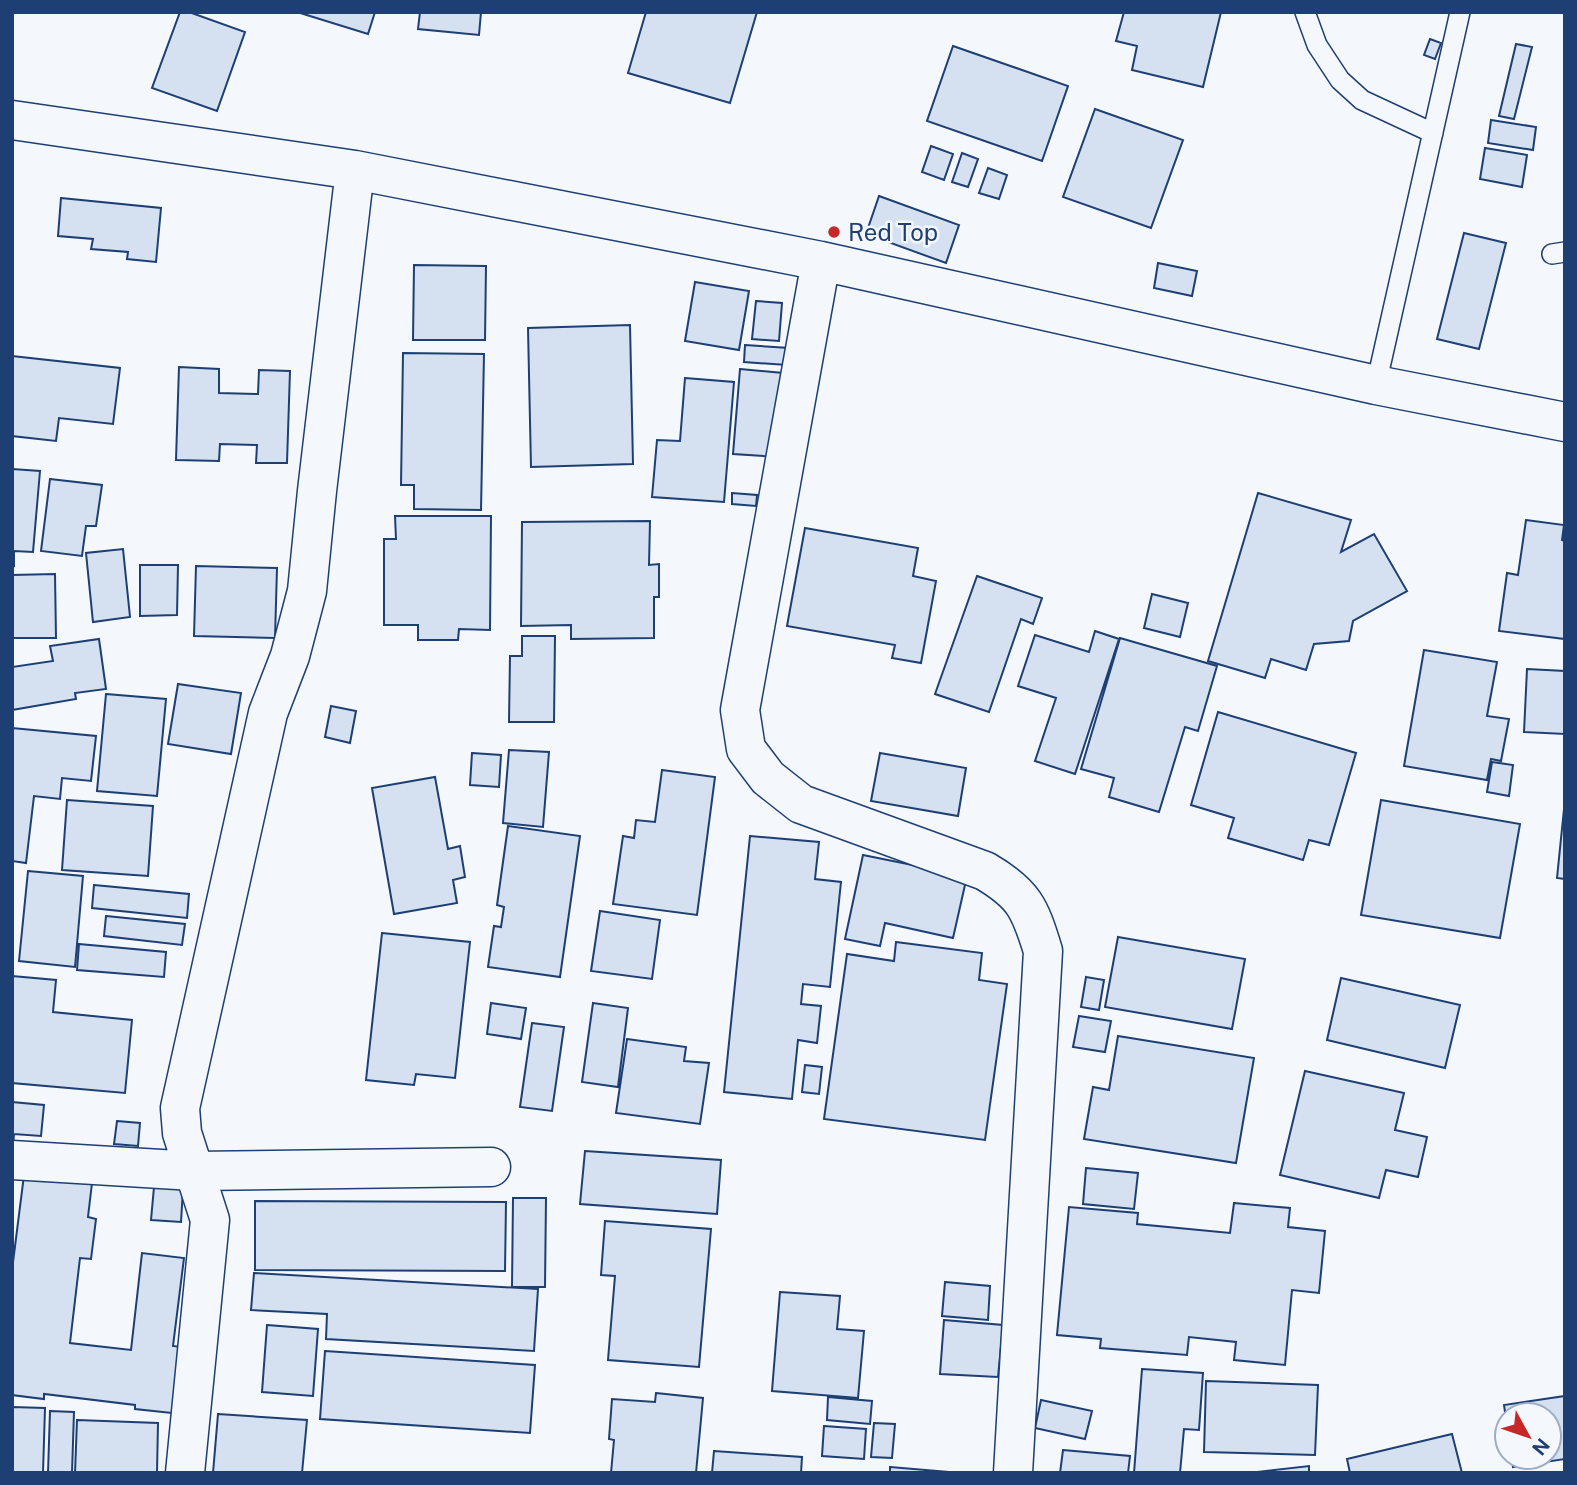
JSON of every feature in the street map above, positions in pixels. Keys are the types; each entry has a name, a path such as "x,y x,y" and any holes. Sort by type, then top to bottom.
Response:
{"street":[{"path":"12,120 355,170 821,261 1377,386 1565,422"},
{"path":"185,1473 210,1220 182,1133 180,1108 268,713 290,656 307,591 355,170"},
{"path":"821,261 740,710 747,750 768,778 801,804 985,871 1003,881 1023,901 1033,918 1043,951 1013,1473"},
{"path":"12,1160 194,1171 491,1167"}],"lane":[{"path":"1305,12 1317,45 1340,80 1362,100 1433,133"},
{"path":"1377,386 1460,12"}],"building":[{"path":"180,12 189,12 245,32 217,111 152,88"},
{"path":"297,12 375,12 368,34"},
{"path":"420,12 481,12 479,35 418,29"},
{"path":"646,12 757,12 730,103 628,73"},
{"path":"1124,12 1221,12 1203,87 1132,70 1137,46 1116,41"},
{"path":"1430,39 1441,43 1435,59 1424,55"},
{"path":"1516,44 1532,47 1514,119 1499,116"},
{"path":"953,46 1068,86 1042,161 927,121"},
{"path":"1095,109 1183,140 1151,228 1063,197"},
{"path":"1491,120 1536,127 1533,150 1488,143"},
{"path":"931,146 953,154 944,180 922,172"},
{"path":"1485,148 1527,155 1522,187 1480,179"},
{"path":"962,153 978,159 968,187 952,182"},
{"path":"988,168 1007,175 999,199 979,193"},
{"path":"879,196 959,225 946,263 866,234"},
{"path":"61,198 161,208 156,262 127,259 128,252 91,249 93,239 58,236"},
{"path":"1464,233 1506,243 1479,349 1437,339"},
{"path":"1158,263 1197,271 1192,296 1154,288"},
{"path":"414,265 486,266 485,340 413,340"},
{"path":"695,282 749,291 739,350 685,341"},
{"path":"756,301 782,303 779,341 752,339"},
{"path":"630,325 633,464 531,467 528,328"},
{"path":"745,345 789,348 787,365 744,362"},
{"path":"403,353 484,354 481,510 414,509 414,485 401,485"},
{"path":"12,356 120,368 113,424 59,418 56,441 12,436"},
{"path":"179,367 219,369 219,393 258,394 259,370 290,371 287,463 256,463 257,445 220,444 219,461 176,460"},
{"path":"740,369 783,373 777,457 733,454"},
{"path":"685,378 734,382 724,502 652,497 657,440 680,441"},
{"path":"12,469 40,471 33,552 14,551 14,566 12,565"},
{"path":"50,479 102,485 96,526 86,526 82,556 41,551"},
{"path":"732,493 757,495 756,506 732,504"},
{"path":"1258,493 1351,520 1341,552 1374,534 1407,591 1353,621 1349,641 1314,644 1306,670 1271,659 1265,678 1208,661"},
{"path":"395,516 491,516 490,630 459,629 458,640 418,640 418,625 384,625 384,539 396,539"},
{"path":"1526,520 1564,525 1562,540 1565,541 1565,639 1499,631 1507,573 1518,575"},
{"path":"650,521 649,565 659,564 659,597 654,597 654,638 571,639 571,625 521,626 522,522"},
{"path":"805,528 918,548 913,576 936,581 921,663 892,658 895,645 787,626"},
{"path":"123,549 130,617 93,622 86,553"},
{"path":"140,565 178,565 177,615 140,616"},
{"path":"196,566 277,568 275,638 194,636"},
{"path":"55,574 56,638 12,638 12,575"},
{"path":"977,576 1042,598 1033,624 1021,619 989,712 935,694"},
{"path":"1152,594 1188,603 1180,637 1144,628"},
{"path":"1095,631 1119,639 1075,774 1035,761 1056,698 1018,686 1035,635 1089,652"},
{"path":"522,636 555,636 554,722 509,722 510,656 522,656"},
{"path":"1120,638 1217,666 1198,731 1185,727 1159,812 1109,797 1114,778 1081,769"},
{"path":"99,639 106,689 75,693 76,699 12,710 12,667 53,661 50,646"},
{"path":"1424,650 1497,662 1487,716 1509,719 1501,761 1491,759 1487,780 1404,766"},
{"path":"1527,669 1565,671 1565,734 1524,732"},
{"path":"178,684 241,693 231,754 168,744"},
{"path":"106,694 166,699 157,796 97,791"},
{"path":"331,706 356,711 350,743 325,737"},
{"path":"1218,712 1356,753 1329,845 1309,840 1303,860 1228,838 1234,818 1191,805"},
{"path":"12,728 96,736 91,781 62,778 60,799 34,796 26,863 12,861"},
{"path":"509,750 549,752 543,827 503,823"},
{"path":"472,753 501,755 499,787 470,785"},
{"path":"880,753 966,768 958,816 871,801"},
{"path":"1492,762 1513,765 1509,796 1487,792"},
{"path":"662,770 715,777 697,915 613,904 623,836 634,838 636,820 655,822"},
{"path":"435,777 448,849 460,846 465,877 453,880 457,903 394,914 372,788"},
{"path":"67,800 153,806 148,876 62,870"},
{"path":"1381,800 1520,824 1500,938 1361,915"},
{"path":"1565,809 1565,879 1557,878"},
{"path":"508,826 580,836 560,977 488,967 494,926 501,927 504,907 497,905"},
{"path":"750,836 819,842 815,879 841,882 830,987 803,984 801,1004 821,1006 817,1043 798,1040 792,1099 724,1092"},
{"path":"863,855 967,876 953,938 885,923 880,946 845,939"},
{"path":"28,871 83,876 75,967 19,961"},
{"path":"94,885 189,894 187,918 92,908"},
{"path":"600,911 660,920 652,979 591,971"},
{"path":"106,916 185,924 182,945 104,936"},
{"path":"382,933 470,942 455,1078 416,1074 414,1085 366,1080"},
{"path":"1118,937 1245,959 1232,1029 1105,1007"},
{"path":"896,942 982,953 979,980 1007,984 985,1140 824,1119 847,954 894,961"},
{"path":"79,944 166,952 164,977 77,970"},
{"path":"12,976 56,980 53,1012 132,1020 125,1093 12,1083"},
{"path":"1086,977 1104,980 1099,1010 1081,1007"},
{"path":"1341,978 1460,1005 1445,1068 1327,1040"},
{"path":"491,1003 526,1008 521,1039 487,1034"},
{"path":"593,1003 628,1008 618,1087 582,1082"},
{"path":"1079,1016 1111,1021 1105,1052 1073,1047"},
{"path":"532,1023 564,1027 552,1111 520,1107"},
{"path":"1118,1036 1254,1058 1236,1163 1084,1139 1093,1087 1109,1090"},
{"path":"627,1039 686,1047 684,1061 709,1063 700,1124 616,1113"},
{"path":"805,1065 822,1067 819,1094 802,1092"},
{"path":"1305,1071 1404,1093 1395,1130 1427,1137 1418,1177 1386,1170 1379,1198 1280,1175"},
{"path":"12,1102 44,1105 41,1136 14,1134 13,1148"},
{"path":"117,1121 140,1123 138,1146 114,1144"},
{"path":"585,1151 721,1160 717,1214 580,1204"},
{"path":"1086,1168 1138,1173 1134,1209 1083,1204"},
{"path":"24,1175 92,1183 88,1217 96,1219 91,1259 80,1258 70,1343 131,1350 142,1253 184,1258 173,1346 189,1348 181,1414 135,1409 135,1405 44,1394 44,1399 12,1395 12,1270"},
{"path":"154,1187 183,1189 181,1222 151,1220"},
{"path":"513,1198 546,1198 545,1287 512,1287"},
{"path":"255,1201 506,1202 505,1271 255,1270"},
{"path":"1234,1203 1290,1208 1288,1227 1325,1231 1319,1293 1292,1290 1285,1365 1234,1360 1236,1342 1189,1337 1187,1355 1100,1348 1101,1339 1057,1335 1069,1207 1138,1213 1137,1224 1230,1233"},
{"path":"605,1221 711,1229 699,1367 608,1360 615,1276 601,1275"},
{"path":"254,1273 538,1289 534,1351 326,1339 327,1314 251,1310"},
{"path":"945,1282 990,1286 988,1320 942,1316"},
{"path":"780,1292 840,1296 837,1329 864,1331 858,1398 772,1391"},
{"path":"944,1320 1003,1325 998,1377 940,1374"},
{"path":"267,1325 318,1329 313,1396 262,1392"},
{"path":"325,1351 535,1365 530,1433 320,1419"},
{"path":"1142,1369 1203,1373 1199,1430 1184,1429 1180,1473 1134,1473"},
{"path":"1206,1381 1318,1385 1315,1455 1204,1452"},
{"path":"656,1393 703,1398 696,1473 611,1473 614,1440 609,1439 612,1399 655,1402"},
{"path":"1565,1396 1565,1459 1563,1401 1531,1401"},
{"path":"828,1397 872,1401 870,1424 827,1420"},
{"path":"1041,1400 1092,1411 1085,1439 1035,1428"},
{"path":"12,1407 45,1408 43,1473 12,1473"},
{"path":"50,1411 74,1412 72,1473 48,1473"},
{"path":"218,1414 307,1420 302,1473 213,1473"},
{"path":"77,1420 158,1423 157,1473 75,1473"},
{"path":"874,1423 895,1424 892,1458 871,1457"},
{"path":"824,1426 866,1429 864,1459 822,1456"},
{"path":"1452,1434 1462,1473 1350,1473 1347,1459"},
{"path":"1063,1450 1130,1456 1128,1473 1060,1473"},
{"path":"714,1451 802,1457 801,1473 712,1473"},
{"path":"1309,1466 1309,1473 1249,1473"},
{"path":"890,1467 961,1473 890,1473"}],"place":[{"name":"Red Top","path":"834,232"}]}
